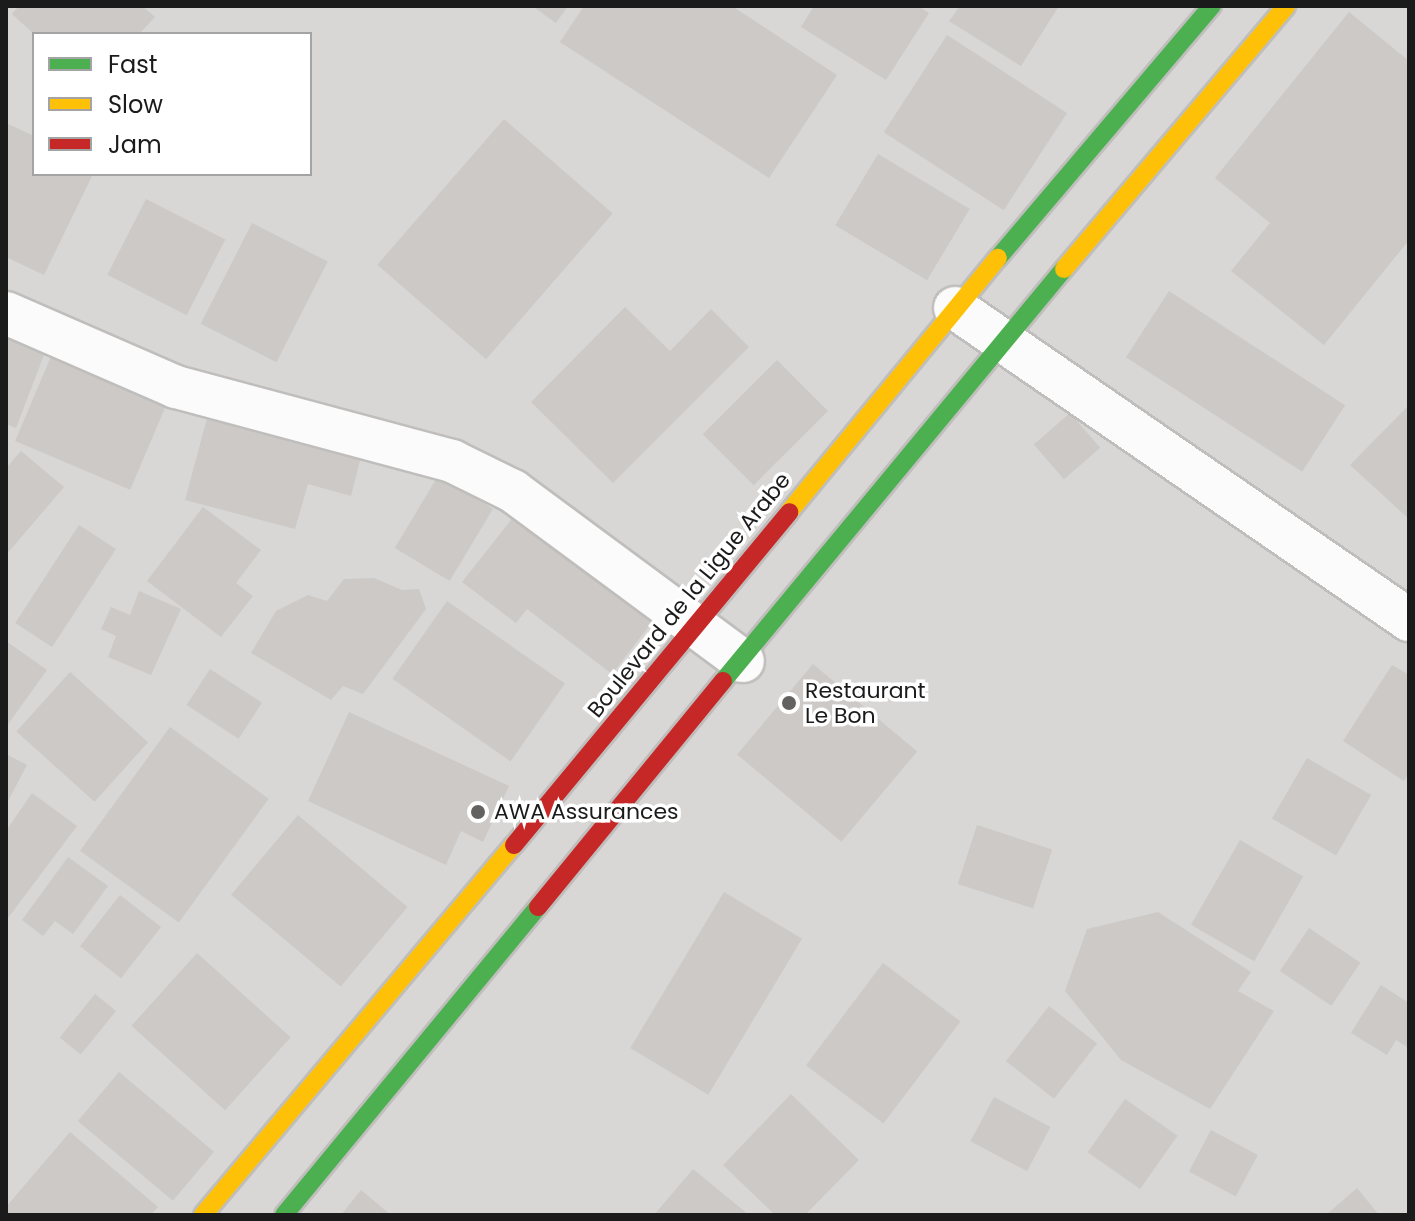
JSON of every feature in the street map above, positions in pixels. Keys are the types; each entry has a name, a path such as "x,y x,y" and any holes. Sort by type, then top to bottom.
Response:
{"main road":[{"name":"Boulevard de la Ligue Arabe","path":"203,1215 696,627 955,308 1212,6"},
{"path":"284,1215 743,661 1003,341 1286,6"}],"street":[{"path":"955,308 1409,620"},
{"path":"6,313 176,387 452,461 513,491 743,661"}],"shaded area":[{"path":"6,6 1409,6 1409,1215 6,1215"}],"building":[{"path":"19,6 142,6 155,17 141,32 32,32 12,14"},
{"path":"532,6 568,6 556,23"},
{"path":"584,6 732,6 837,75 769,178 560,42"},
{"path":"814,6 918,6 929,13 886,80 801,27"},
{"path":"960,6 1059,6 1021,66 949,21"},
{"path":"1349,12 1409,61 1409,240 1324,345 1231,271 1270,223 1215,178"},
{"path":"947,35 1067,113 1004,210 884,132"},
{"path":"504,119 613,213 486,359 377,265"},
{"path":"6,123 32,135 32,176 92,176 44,275 6,257"},
{"path":"878,154 970,209 927,280 835,225"},
{"path":"146,199 225,239 187,315 107,275"},
{"path":"252,223 328,262 276,362 201,324"},
{"path":"1169,291 1345,405 1302,472 1126,357"},
{"path":"625,307 670,351 711,309 749,347 613,483 531,402"},
{"path":"6,325 49,342 16,428 6,424"},
{"path":"55,347 170,396 130,490 15,441"},
{"path":"777,360 828,411 754,485 703,434"},
{"path":"1409,405 1409,519 1350,465"},
{"path":"210,407 363,449 351,496 308,484 295,529 185,500"},
{"path":"1070,413 1100,448 1064,479 1034,444"},
{"path":"21,451 64,487 6,555 6,468"},
{"path":"438,476 493,509 450,581 395,548"},
{"path":"522,506 660,612 612,674 527,609 516,623 462,582"},
{"path":"203,507 261,550 236,583 253,596 221,637 147,581"},
{"path":"79,525 116,549 52,647 15,623"},
{"path":"374,578 402,590 419,589 426,609 363,694 343,686 331,700 251,653 276,611 308,595 327,601 344,579"},
{"path":"139,591 181,609 151,675 108,657 116,636 101,629 111,607 130,615"},
{"path":"447,601 565,684 510,761 393,679"},
{"path":"6,641 47,670 6,727"},
{"path":"813,664 917,751 841,842 737,754"},
{"path":"1392,665 1409,675 1409,773 1404,781 1343,741"},
{"path":"210,669 262,703 239,739 187,705"},
{"path":"70,672 148,742 94,802 16,731"},
{"path":"349,712 509,786 483,842 461,831 446,865 308,801"},
{"path":"170,727 269,799 179,922 80,851"},
{"path":"6,754 27,765 6,805"},
{"path":"1307,758 1371,795 1336,856 1272,819"},
{"path":"32,793 77,826 8,918 6,831"},
{"path":"298,815 408,907 341,987 231,895"},
{"path":"977,825 1052,849 1033,908 958,884"},
{"path":"1240,840 1303,877 1254,961 1191,925"},
{"path":"68,857 108,886 73,934 55,921 43,936 22,920"},
{"path":"724,892 802,939 708,1095 630,1048"},
{"path":"120,895 161,927 121,978 80,946"},
{"path":"1158,912 1251,972 1238,991 1274,1011 1210,1109 1121,1060 1065,991 1087,929"},
{"path":"1309,928 1360,963 1331,1006 1280,971"},
{"path":"197,953 291,1037 225,1110 131,1026"},
{"path":"883,963 960,1021 883,1124 806,1065"},
{"path":"1381,985 1409,1003 1409,1048 1396,1040 1387,1055 1351,1033"},
{"path":"95,994 116,1011 81,1055 60,1038"},
{"path":"1049,1006 1097,1044 1054,1099 1006,1061"},
{"path":"119,1072 214,1152 173,1201 78,1121"},
{"path":"791,1094 859,1160 805,1215 775,1215 723,1165"},
{"path":"994,1097 1051,1127 1027,1171 971,1141"},
{"path":"1125,1099 1177,1136 1140,1189 1088,1152"},
{"path":"1211,1130 1258,1155 1236,1196 1189,1171"},
{"path":"70,1132 158,1207 151,1215 6,1215 6,1207"},
{"path":"693,1169 749,1215 654,1215"},
{"path":"1357,1188 1379,1215 1326,1215"},
{"path":"361,1190 391,1215 341,1215"}],"traffic: fast":[{"path":"998,258 1212,6"},
{"path":"723,681 1064,269"},
{"path":"284,1215 538,907"}],"traffic: slow":[{"path":"1064,269 1286,6"},
{"path":"789,512 998,258"},
{"path":"203,1215 514,845"}],"traffic: jam":[{"path":"514,845 789,512"},
{"path":"538,907 723,681"}],"place":[{"name":"Restaurant Le Bon","path":"789,703"},
{"name":"AWA Assurances","path":"478,812"}]}
